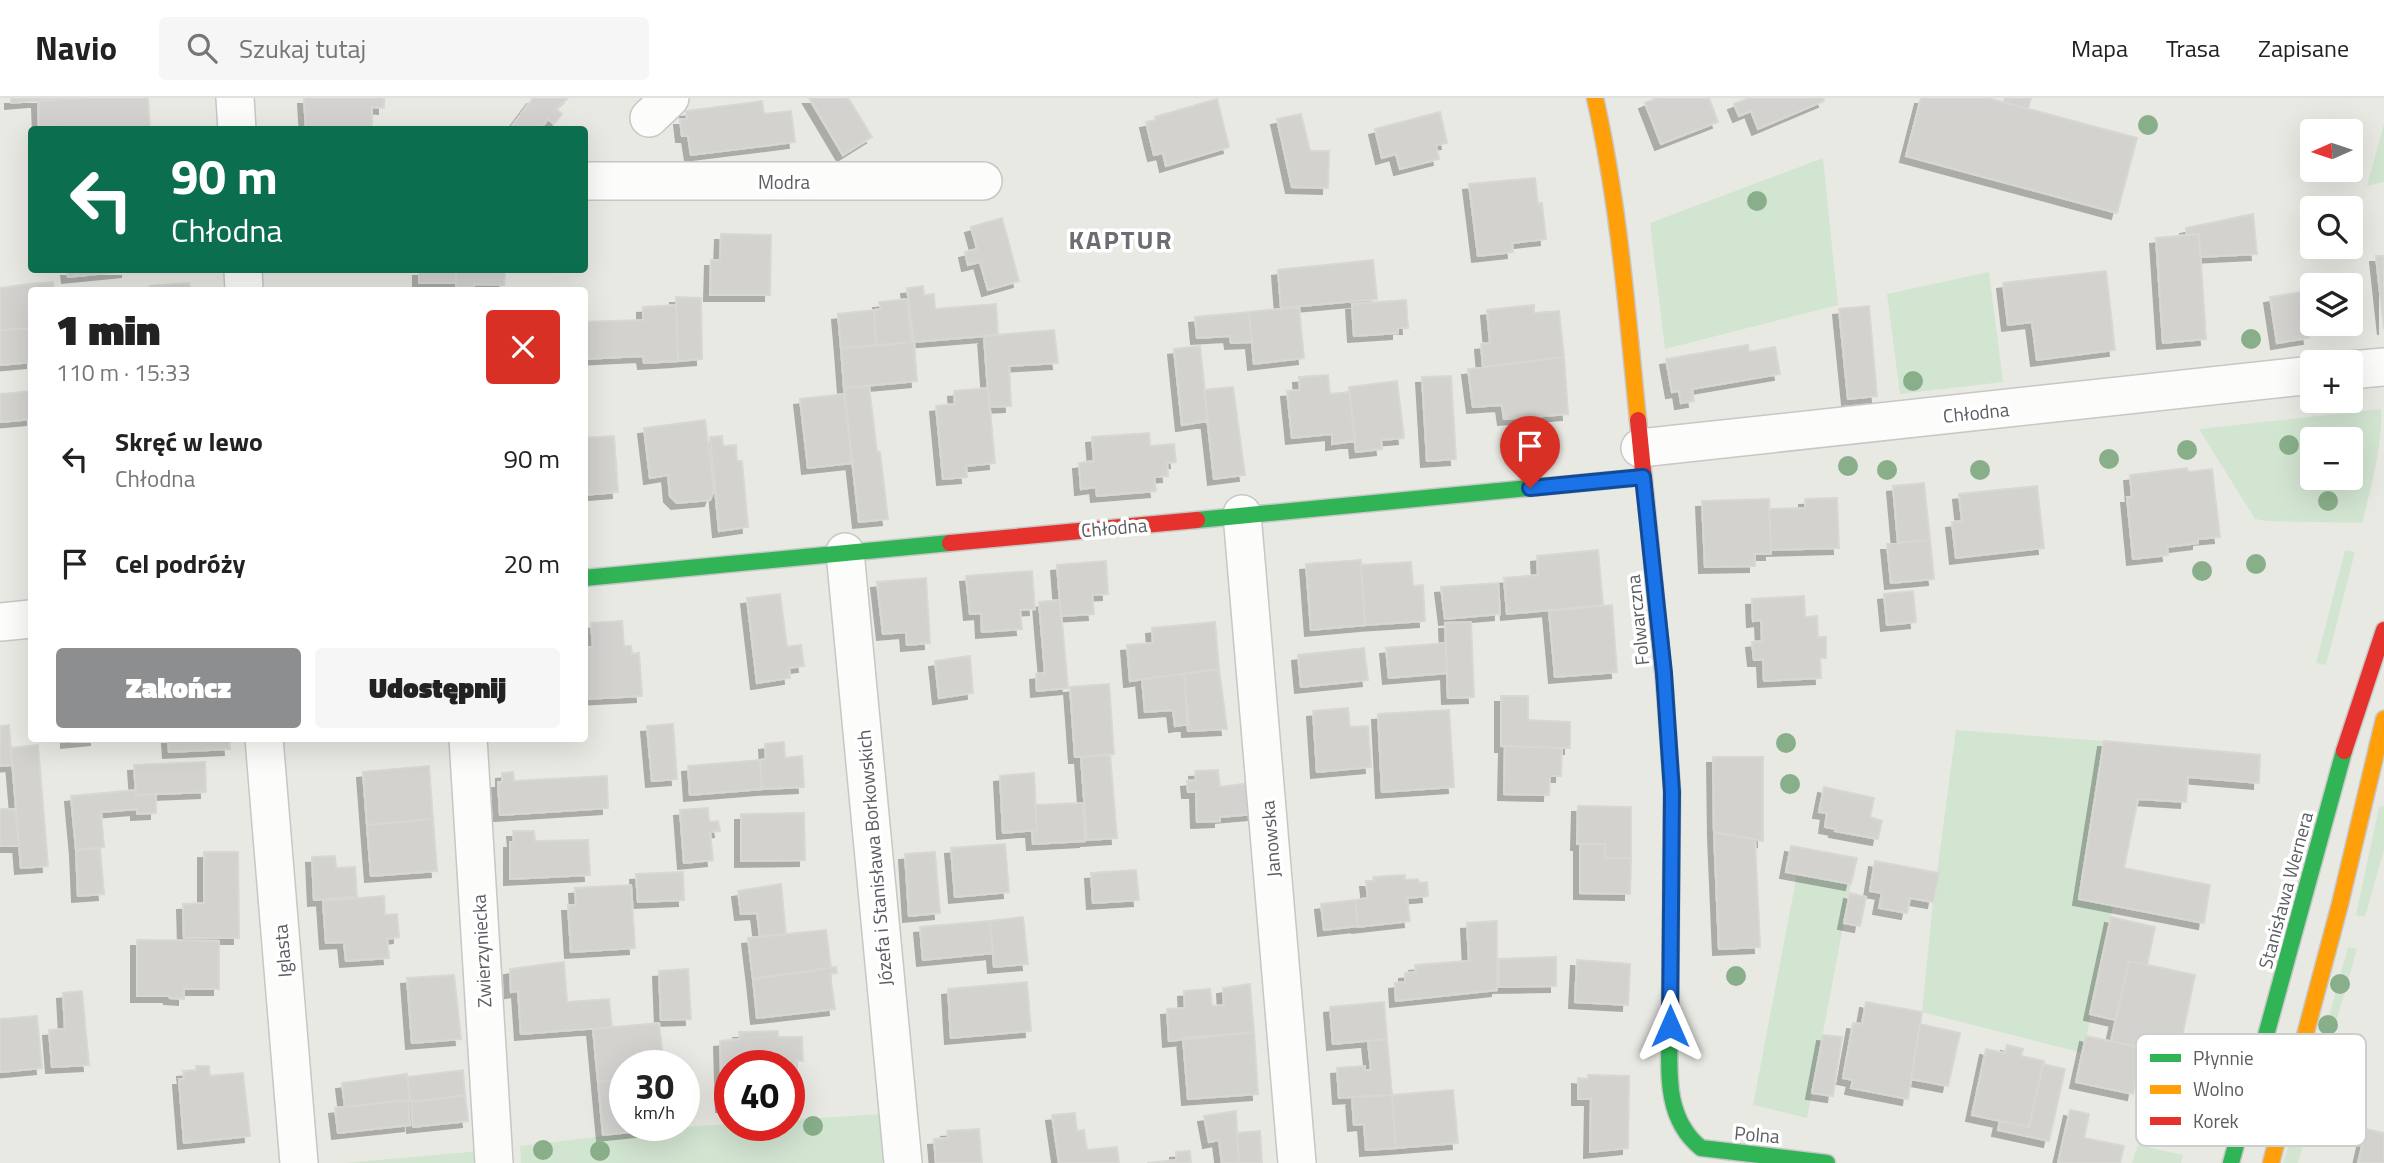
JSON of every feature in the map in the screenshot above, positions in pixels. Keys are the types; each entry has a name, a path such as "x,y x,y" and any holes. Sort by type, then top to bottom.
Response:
{"street":[{"path":"235,98 237,126"},
{"name":"Folwarczna","path":"1595,98 1609,159 1616,210 1664,673 1672,792 1670,1081 1673,1110 1684,1150"},
{"name":"Modra","path":"588,181 983,181"},
{"path":"2363,369 2384,367"},
{"name":"Chłodna","path":"588,578 1242,514 2300,377"},
{"name":"Janowska","path":"1242,514 1297,1163"},
{"name":"Józefa i Stanisława Borkowskich","path":"845,552 903,1163"},
{"path":"0,622 28,620"},
{"name":"Stanisława Wernera","path":"2266,1034 2352,723 2384,630"},
{"path":"2305,1034 2340,904 2384,719"},
{"name":"Iglasta","path":"264,742 299,1163"},
{"name":"Zwierzyniecka","path":"468,742 494,1163"},
{"name":"Stanisława Wernera","path":"2231,1163 2236,1146"},
{"path":"2271,1163 2276,1146"},
{"name":"Polna","path":"1684,1150 1702,1148 1827,1163"}],"green space":[{"path":"2384,124 2384,182 2367,186"},
{"path":"1823,158 1838,305 1665,349 1650,223"},
{"path":"1989,272 2003,382 1900,394 1887,294"},
{"path":"2381,409 2378,449 2362,523 2255,519 2199,429"},
{"path":"2345,550 2355,552 2326,665 2316,663"},
{"path":"1956,730 2104,741 2079,899 2113,906 2083,1053 1922,1012 1933,902"},
{"path":"2384,806 2384,850 2365,917 2356,915 2379,807"},
{"path":"1797,874 1851,884 1807,1118 1753,1105"},
{"path":"2348,947 2357,949 2333,1034 2324,1034"},
{"path":"880,1114 885,1163 521,1163 520,1146 609,1135 609,1141 700,1141 700,1126 714,1125 714,1141 805,1141 805,1119"},
{"path":"2138,1146 2183,1155 2181,1163 2132,1163"},
{"path":"2289,1146 2303,1146 2298,1163 2283,1163"},
{"path":"481,1151 482,1163 344,1163"}],"building":[{"path":"11,98 33,98 33,101 11,103"},
{"path":"33,98 89,98 33,101"},
{"path":"148,98 150,126 39,126 38,101"},
{"path":"304,98 384,98 384,108 372,107 372,126 306,126"},
{"path":"533,98 568,98 556,109 562,114 554,124 548,119 543,126 512,126"},
{"path":"809,98 848,98 872,137 843,155"},
{"path":"1657,98 1709,98 1718,122 1661,144 1645,103"},
{"path":"1749,98 1823,98 1824,101 1758,129 1751,111 1739,116 1734,104"},
{"path":"1921,98 1988,98 2137,138 2117,213 1906,156"},
{"path":"2005,98 2031,98 2028,109 2004,102"},
{"path":"1217,99 1229,147 1166,166 1163,153 1154,155 1146,122"},
{"path":"762,101 764,114 791,111 795,142 691,155 688,136 682,136 680,119 687,119 686,111"},
{"path":"1440,112 1447,143 1436,145 1439,159 1400,169 1396,154 1382,158 1375,129"},
{"path":"1301,114 1310,151 1329,151 1328,188 1292,187 1277,119"},
{"path":"1535,178 1538,204 1542,203 1546,239 1512,243 1513,252 1478,256 1469,184"},
{"path":"2253,214 2257,254 2200,257 2199,234 2187,235 2186,228"},
{"path":"1002,218 1019,281 988,290 980,262 968,265 965,252 977,249 971,227"},
{"path":"721,234 771,235 770,295 710,295 711,260 720,260"},
{"path":"2199,234 2206,339 2163,343 2156,238"},
{"path":"2376,256 2384,256 2384,329"},
{"path":"1373,260 1377,299 1281,308 1278,270"},
{"path":"2106,271 2115,350 2037,360 2032,322 2008,325 2003,283"},
{"path":"67,273 107,273 68,277"},
{"path":"419,273 456,273 456,283 419,283"},
{"path":"456,273 505,273 504,285 474,284 456,287"},
{"path":"53,282 54,287 30,287 30,284"},
{"path":"189,283 190,287 150,287"},
{"path":"30,284 28,328 0,330 0,288"},
{"path":"923,286 924,295 934,294 935,309 996,304 998,335 914,342 907,288"},
{"path":"2300,292 2300,336 2309,338 2277,343 2270,297"},
{"path":"676,297 701,298 702,359 678,361"},
{"path":"907,299 912,342 876,346 874,310 881,309 879,302"},
{"path":"1406,300 1408,328 1398,328 1398,333 1354,336 1352,304"},
{"path":"676,305 678,361 644,363 643,356 588,359 588,322 643,320 643,307"},
{"path":"1534,305 1534,313 1559,311 1564,357 1483,367 1481,344 1490,343 1487,310"},
{"path":"1869,306 1877,396 1848,399 1839,309"},
{"path":"1299,307 1304,358 1254,364 1249,312"},
{"path":"874,310 876,346 841,348 838,314"},
{"path":"1249,312 1252,342 1231,343 1230,336 1197,338 1195,317"},
{"path":"28,328 28,362 0,365 0,330"},
{"path":"1054,330 1058,363 1009,366 1011,406 989,407 984,336"},
{"path":"914,342 917,381 844,388 841,348"},
{"path":"1748,345 1749,352 1775,347 1780,374 1692,389 1694,401 1681,403 1679,391 1672,392 1666,359"},
{"path":"1200,346 1208,421 1182,425 1174,349"},
{"path":"1564,357 1568,414 1504,419 1502,405 1473,407 1468,369"},
{"path":"1328,375 1330,394 1350,392 1355,441 1332,444 1332,434 1292,438 1287,391 1300,390 1299,377"},
{"path":"1451,376 1456,459 1427,461 1422,377"},
{"path":"1397,381 1404,438 1381,440 1382,449 1356,452 1349,387"},
{"path":"869,386 888,519 859,522 844,388"},
{"path":"1233,387 1245,475 1214,479 1204,390"},
{"path":"988,388 995,463 966,466 967,477 943,479 936,406 955,404 954,391"},
{"path":"28,391 28,419 0,422 0,394"},
{"path":"844,394 852,463 808,468 800,399"},
{"path":"705,420 714,490 710,500 677,503 670,496 668,475 650,478 644,428"},
{"path":"1149,433 1150,446 1174,444 1176,462 1167,463 1168,476 1154,477 1156,491 1097,496 1096,487 1081,489 1079,463 1094,461 1092,437"},
{"path":"614,436 618,492 588,495 588,438"},
{"path":"722,436 723,446 736,445 737,461 742,461 748,527 719,531 710,437"},
{"path":"2187,468 2188,472 2212,469 2220,537 2198,539 2198,543 2167,547 2168,555 2133,559 2127,497 2132,497 2130,475"},
{"path":"1924,483 1930,540 1898,543 1893,486"},
{"path":"2037,486 2044,548 1956,558 1952,522 1962,521 1959,494"},
{"path":"1837,498 1839,548 1771,550 1769,509 1805,508 1805,499"},
{"path":"1769,499 1771,554 1755,554 1755,566 1705,567 1702,501"},
{"path":"1930,540 1934,579 1891,583 1887,544"},
{"path":"1598,550 1603,605 1507,614 1504,578 1538,575 1537,556"},
{"path":"1361,560 1365,625 1311,630 1306,564"},
{"path":"1106,561 1108,594 1092,595 1094,614 1061,616 1057,565"},
{"path":"1411,562 1413,586 1423,585 1425,621 1365,625 1361,565"},
{"path":"1032,571 1035,609 1020,610 1022,629 982,632 981,613 970,614 966,576"},
{"path":"926,578 930,643 907,645 906,632 883,634 877,582"},
{"path":"1498,583 1500,614 1445,619 1441,587"},
{"path":"1913,591 1916,622 1887,625 1884,594"},
{"path":"780,594 787,647 801,645 804,666 789,668 790,678 757,683 747,598"},
{"path":"1804,596 1805,617 1817,616 1818,637 1826,637 1826,658 1820,658 1821,678 1764,681 1763,660 1754,660 1752,642 1762,641 1761,620 1753,621 1752,599"},
{"path":"1060,600 1068,688 1037,691 1036,674 1045,673 1039,602"},
{"path":"1612,605 1617,672 1555,677 1549,611"},
{"path":"622,621 624,646 631,646 632,654 639,653 642,696 588,699 588,647 593,647 591,623"},
{"path":"1215,622 1219,669 1130,681 1127,645 1153,643 1152,628"},
{"path":"1471,622 1474,697 1448,698 1445,623"},
{"path":"1446,643 1447,673 1389,678 1386,648"},
{"path":"1364,648 1368,680 1301,687 1298,655"},
{"path":"970,656 973,693 939,698 935,661"},
{"path":"1219,669 1227,729 1188,731 1184,674"},
{"path":"1184,674 1189,724 1175,726 1173,710 1145,712 1142,679"},
{"path":"1109,684 1114,754 1075,757 1070,687"},
{"path":"1501,696 1528,696 1528,720 1570,722 1570,748 1501,746"},
{"path":"1348,708 1350,727 1368,726 1371,767 1317,772 1313,711"},
{"path":"1449,710 1454,787 1382,792 1378,714"},
{"path":"673,724 677,779 652,781 647,726"},
{"path":"9,725 12,765 0,766 0,726"},
{"path":"2104,741 2260,755 2259,783 2188,777 2186,802 2138,799 2124,868 2210,885 2204,923 2079,899"},
{"path":"168,742 229,742 230,749 169,752"},
{"path":"784,742 785,758 802,756 804,787 762,789 760,760 766,759 765,744"},
{"path":"38,745 48,866 21,868 11,748"},
{"path":"1505,746 1562,748 1561,776 1550,776 1549,795 1504,794"},
{"path":"1110,755 1117,838 1087,840 1081,757"},
{"path":"1713,757 1763,757 1763,841 1714,832"},
{"path":"760,760 762,789 690,795 688,766"},
{"path":"205,762 206,792 136,795 134,765"},
{"path":"429,766 433,819 367,825 363,772"},
{"path":"1218,770 1220,787 1251,783 1253,814 1220,817 1220,821 1197,822 1196,792 1188,792 1187,781 1196,780 1195,771"},
{"path":"513,772 514,781 607,776 608,808 500,815 498,782 502,782 502,773"},
{"path":"1034,773 1037,830 1003,833 1000,776"},
{"path":"1824,787 1874,798 1870,817 1882,821 1878,839 1825,827 1827,813 1819,812"},
{"path":"136,790 136,795 156,794 156,813 137,814 137,809 101,812 104,847 76,850 71,796"},
{"path":"1083,803 1085,841 1033,844 1032,831 1037,830 1035,805"},
{"path":"1578,806 1631,807 1631,858 1605,858 1605,844 1577,844"},
{"path":"708,808 709,822 718,821 720,831 710,832 713,860 684,863 680,810"},
{"path":"0,809 15,809 19,846 0,846"},
{"path":"804,813 805,860 741,861 741,814"},
{"path":"433,819 437,871 371,876 367,825"},
{"path":"513,831 534,831 535,841 588,840 590,875 510,879 510,842 514,842"},
{"path":"1714,832 1755,839 1760,947 1719,949"},
{"path":"1005,844 1009,892 955,897 951,848"},
{"path":"1580,844 1605,844 1605,858 1631,858 1630,894 1580,893"},
{"path":"1791,846 1857,858 1851,884 1786,872"},
{"path":"100,848 104,894 78,896 76,850"},
{"path":"204,852 238,852 239,938 184,938 183,904 204,903"},
{"path":"935,852 940,913 909,916 905,854"},
{"path":"335,856 336,868 355,867 357,897 314,900 312,857"},
{"path":"1875,861 1939,873 1933,902 1910,898 1907,913 1879,908 1882,893 1870,891"},
{"path":"1136,870 1139,900 1093,903 1091,873"},
{"path":"683,872 684,900 638,902 636,874"},
{"path":"1405,875 1405,880 1418,879 1419,883 1427,882 1428,896 1407,898 1410,921 1358,927 1355,900 1368,898 1366,881 1374,881 1373,877"},
{"path":"781,884 786,934 760,937 757,913 741,914 738,891"},
{"path":"631,885 635,948 571,952 568,905 576,905 575,888"},
{"path":"1850,893 1866,897 1860,926 1844,923"},
{"path":"384,896 385,915 397,914 399,937 387,939 389,958 346,961 344,942 326,943 323,901"},
{"path":"1355,900 1358,926 1324,930 1321,904"},
{"path":"1023,917 1028,964 994,967 990,921"},
{"path":"2111,917 2155,927 2147,965 2129,961 2116,1020 2090,1014"},
{"path":"990,921 993,953 923,960 920,927"},
{"path":"1497,921 1497,990 1396,1001 1395,983 1405,982 1405,973 1416,972 1415,965 1469,961 1467,923"},
{"path":"826,930 831,968 753,979 748,938"},
{"path":"137,940 219,941 219,989 184,989 184,999 137,996"},
{"path":"1556,957 1556,986 1499,987 1499,959"},
{"path":"1577,960 1630,964 1628,1005 1575,1002"},
{"path":"2129,961 2195,975 2183,1034 2136,1034 2136,1047 2111,1041"},
{"path":"564,962 567,1002 609,999 612,1027 521,1034 518,991 511,992 510,969"},
{"path":"836,967 837,973 830,974 835,1009 757,1018 753,979"},
{"path":"688,969 691,1019 661,1020 659,971"},
{"path":"454,975 461,1039 412,1043 407,978"},
{"path":"1027,982 1031,1031 951,1038 948,989"},
{"path":"1250,984 1254,1032 1169,1041 1167,1009 1185,1008 1184,991 1210,989 1212,1006 1224,1005 1223,988"},
{"path":"82,991 89,1065 52,1067 49,1030 65,1029 63,993"},
{"path":"1384,1002 1387,1039 1333,1044 1330,1007"},
{"path":"1866,1002 1922,1012 1908,1099 1851,1088 1853,1080 1843,1078 1853,1023 1862,1024"},
{"path":"37,1016 42,1068 0,1072 0,1019"},
{"path":"659,1023 662,1050 609,1050 609,1081 598,1082 593,1029"},
{"path":"1920,1024 1960,1033 1948,1086 1911,1079"},
{"path":"778,1031 778,1037 802,1037 803,1050 720,1050 720,1041 740,1039 739,1032"},
{"path":"1254,1032 1258,1094 1188,1099 1183,1038"},
{"path":"1823,1035 1842,1037 1833,1096 1812,1093"},
{"path":"2086,1036 2136,1047 2133,1094 2076,1082"},
{"path":"1387,1039 1392,1095 1339,1098 1337,1068 1365,1066 1365,1070 1371,1070 1368,1041"},
{"path":"2007,1045 2023,1049 2021,1056 2044,1061 2029,1127 1972,1115 1986,1049 2005,1053"},
{"path":"2043,1064 2065,1069 2049,1141 1998,1130 2000,1121 2029,1127"},
{"path":"196,1066 209,1066 210,1076 243,1073 250,1136 184,1143 179,1079 184,1079 183,1071 196,1070"},
{"path":"463,1070 465,1095 411,1102 407,1077"},
{"path":"407,1074 410,1100 345,1107 342,1083"},
{"path":"1588,1075 1629,1076 1628,1148 1590,1152 1591,1099 1578,1099 1578,1078 1588,1079"},
{"path":"609,1081 609,1134 603,1135 598,1082"},
{"path":"1453,1090 1458,1143 1396,1148 1392,1095"},
{"path":"465,1095 468,1121 413,1127 411,1102"},
{"path":"1392,1095 1396,1148 1366,1150 1364,1124 1354,1125 1352,1097"},
{"path":"408,1100 410,1125 338,1133 335,1108"},
{"path":"2070,1110 2089,1114 2084,1138 2124,1146 2120,1163 2058,1163"},
{"path":"1236,1111 1239,1163 1222,1163 1219,1140 1209,1142 1204,1116"},
{"path":"1075,1113 1077,1131 1084,1130 1087,1150 1117,1147 1119,1163 1059,1163 1052,1115"},
{"path":"979,1129 982,1163 936,1163 934,1139 948,1138 947,1131"},
{"path":"2366,1129 2384,1133 2384,1163 2358,1163 2362,1146 2366,1146"},
{"path":"1260,1131 1262,1163 1239,1163 1237,1133"},
{"path":"1190,1151 1191,1163 1147,1163 1176,1160 1176,1152"}],"traffic: fast":[{"path":"1197,520 1643,477"},
{"path":"588,578 950,543"},
{"path":"2266,1034 2344,751"},
{"path":"1670,1016 1669,1070 1674,1104 1688,1135 1701,1148 1827,1163"},
{"path":"2231,1163 2236,1146"}],"traffic: slow":[{"path":"1595,98 1616,218 1638,420"},
{"path":"1665,691 1672,791 1670,1016"},
{"path":"2305,1034 2340,904 2384,719"},
{"path":"2271,1163 2276,1146"}],"traffic: jam":[{"path":"1638,420 1665,691"},
{"path":"950,543 1197,520"},
{"path":"2344,751 2384,630"}],"district":[{"name":"KAPTUR","path":"1121,239"}],"route":[{"path":"1530,488 1643,477 1664,673 1672,792 1670,1026"}]}
